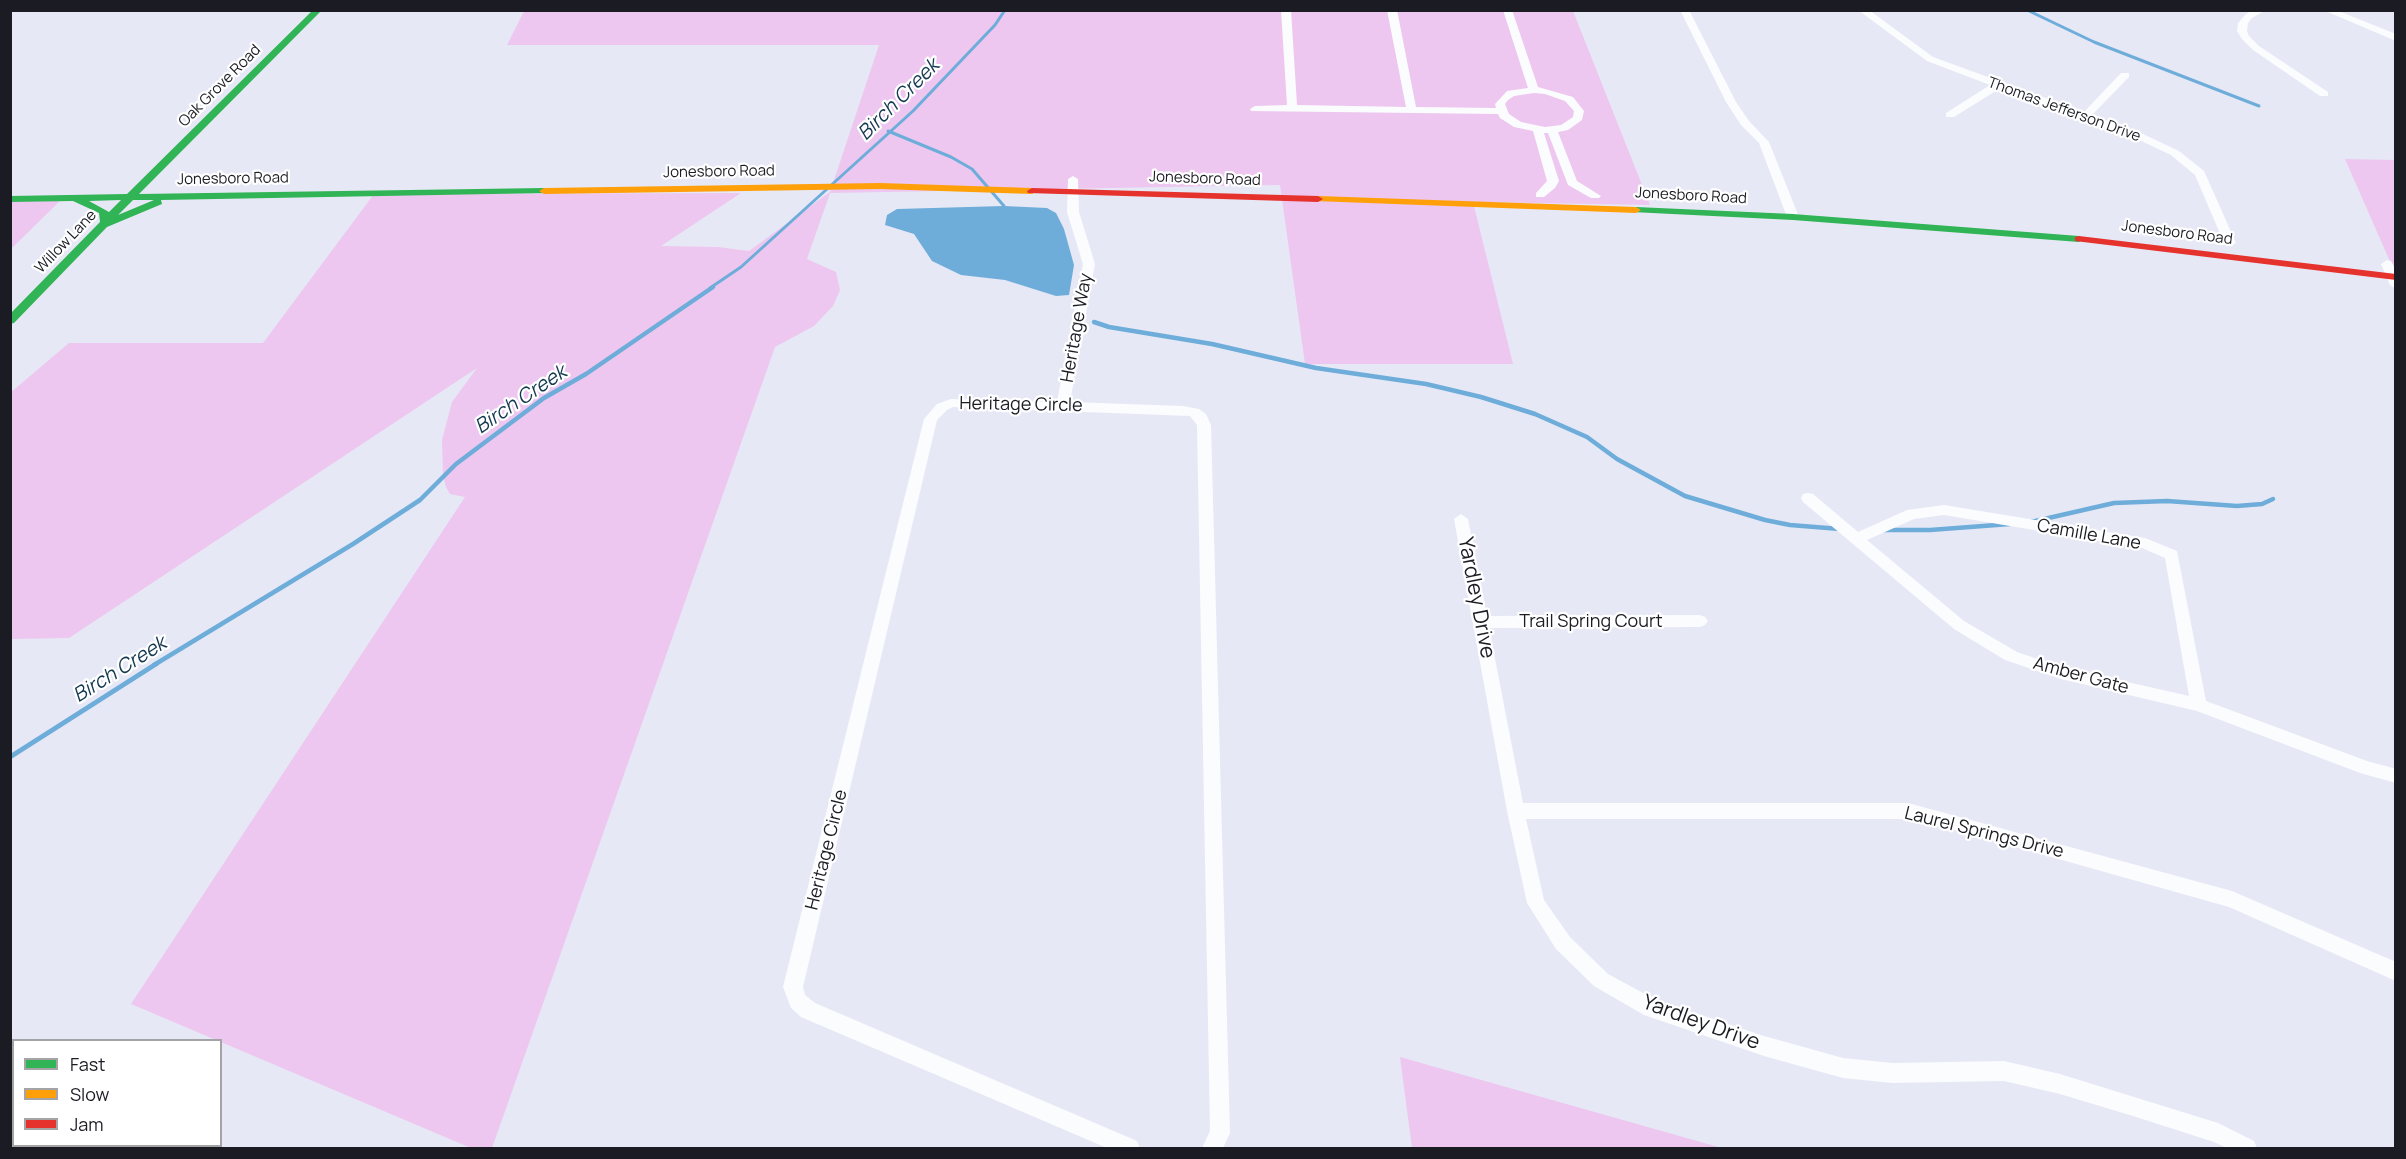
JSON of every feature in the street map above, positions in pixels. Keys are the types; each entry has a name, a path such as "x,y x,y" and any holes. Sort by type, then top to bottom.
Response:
{"main road":[{"name":"Oak Grove Road","path":"144,184 318,10"},
{"name":"Jonesboro Road","path":"10,187 862,175 1516,205 1791,211 2068,225 2230,243 2393,273"},
{"name":"Willow Lane","path":"10,321 144,184"},
{"name":"Jonesboro Road","path":"10,199 1072,185 1595,196 1791,211 2104,241 2393,273"},
{"path":"73,198 90,203 104,212 105,224 154,203 181,196"}],"street":[{"path":"1286,10 1292,108"},
{"path":"1392,10 1412,110"},
{"path":"1507,10 1534,90"},
{"path":"1684,10 1731,102 1745,123 1764,142 1791,211"},
{"name":"Thomas Jefferson Drive","path":"1862,10 1930,59 1996,86 2162,146 2192,165 2200,173 2230,243"},
{"path":"2262,10 2249,16 2243,23 2242,31 2245,38 2324,94"},
{"path":"2327,10 2396,38"},
{"path":"2085,117 2125,75"},
{"path":"1950,115 1996,86"},
{"path":"1534,90 1558,94 1576,105 1579,111 1578,118 1573,124 1552,130 1538,130 1518,125 1504,116 1500,104 1511,93 1534,90"},
{"path":"1255,109 1501,111"},
{"path":"1538,130 1553,181 1551,186 1540,195"},
{"path":"1552,130 1572,183 1595,196"},
{"name":"Heritage Way","path":"1063,406 1089,264 1088,255 1076,224 1072,185"},
{"name":"Heritage Circle","path":"1130,1149 808,1010 798,1001 793,987 931,419 942,407 951,403 1183,410 1194,412 1201,417 1204,425 1220,1133 1212,1149"},
{"name":"Amber Gate","path":"1808,498 1959,625 2011,656 2061,673 2199,705 2355,764 2396,776"},
{"name":"Camille Lane","path":"1857,538 1912,514 1944,510 2145,543 2172,555 2199,705"},
{"name":"Yardley Drive","path":"1461,519 1516,811 1536,903 1563,943 1601,980 1651,1008 1764,1046 1843,1068 1892,1073 2004,1071 2060,1084 2218,1133 2247,1149"},
{"name":"Trail Spring Court","path":"1481,622 1700,621"},
{"name":"Laurel Springs Drive","path":"1516,811 1908,811 2232,899 2396,972"}],"shaded area":[{"path":"524,11 1573,11 1650,205 1473,202 1513,364 1305,364 1280,185 830,193 807,259 836,272 840,290 833,306 814,326 775,347 492,1148 471,1148 222,1043 222,1039 214,1039 131,1004 465,497 450,494 446,487 443,475 442,440 452,402 477,368 69,638 11,639 10,393 69,343 263,343 374,194 741,193 661,246 718,247 749,251 830,192 879,45 507,45"},
{"path":"2345,159 2395,160 2395,273"},
{"path":"11,197 64,197 11,249"},
{"path":"1400,1057 1722,1148 1412,1148"}],"water":[{"path":"1004,206 1047,208 1056,213 1064,229 1074,265 1069,295 1056,296 1005,280 961,275 932,261 914,234 885,225 887,215 897,209"}],"waterway":[{"name":"Birch Creek","path":"890,132 995,25 1005,10"},
{"path":"2027,10 2094,42 2259,106"},
{"name":"Birch Creek","path":"710,288 741,267 890,132"},
{"path":"890,132 951,157 972,169 1004,206"},
{"name":"Birch Creek","path":"154,665 353,544 420,500 456,464 544,398 586,374 713,287"},
{"path":"1094,322 1109,327 1212,344 1316,368 1426,384 1481,397 1535,414 1587,437 1617,459 1685,496 1765,520 1790,525 1840,529"},
{"path":"2031,522 2114,503 2167,501 2237,506 2262,504 2273,499"},
{"path":"1884,530 1930,530 2010,524"},
{"name":"Birch Creek","path":"10,757 156,664"}],"traffic: fast":[{"path":"10,321 120,207 318,10"},
{"path":"10,199 544,191"},
{"path":"77,199 104,212 105,224 158,202"},
{"path":"1636,210 1793,217 2079,239"}],"traffic: slow":[{"path":"544,191 880,186 1032,191"},
{"path":"1318,199 1636,210"}],"traffic: jam":[{"path":"1032,191 1318,199"},
{"path":"2079,239 2396,277"}]}
